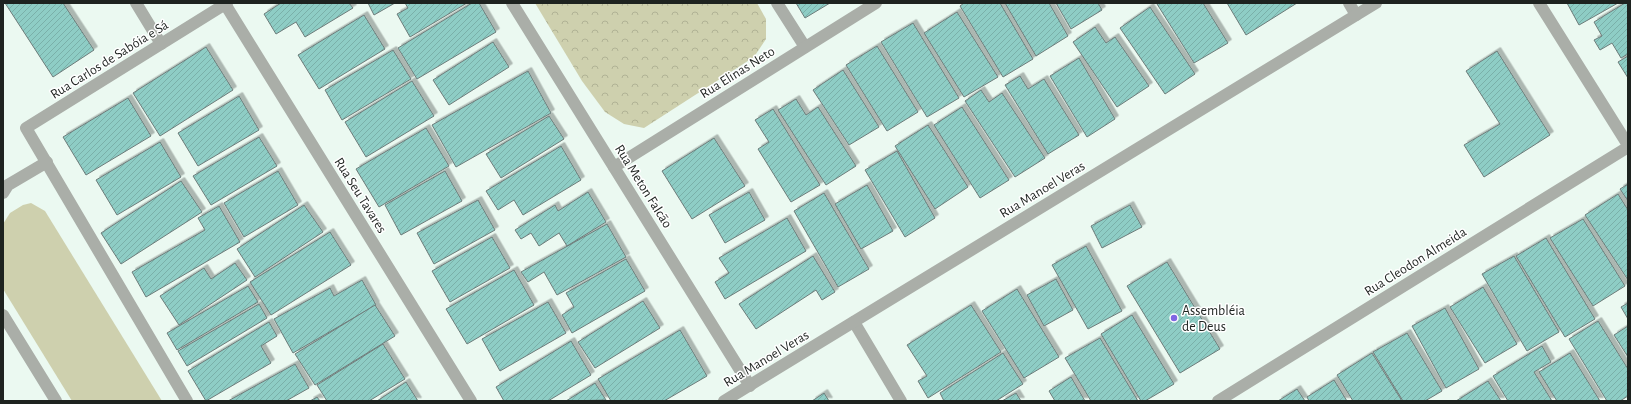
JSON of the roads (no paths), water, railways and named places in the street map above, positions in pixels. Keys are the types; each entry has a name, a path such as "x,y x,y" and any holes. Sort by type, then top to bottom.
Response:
{"street":[{"path":"136,3 161,44"},
{"name":"Rua Meton Falcão","path":"512,3 750,386"},
{"path":"777,3 805,47"},
{"name":"Rua Elinas Neto","path":"614,167 876,3"},
{"path":"1349,3 1356,15"},
{"name":"Rua Manoel Veras","path":"724,401 1376,3"},
{"path":"1539,3 1628,146"},
{"name":"Rua Carlos de Sabóia e Sá","path":"47,162 26,128 226,4"},
{"name":"Rua Seu Tavares","path":"226,4 471,401"},
{"name":"Rua Cleodon Almeida","path":"1218,401 1628,146"},
{"path":"3,192 8,185 47,162 187,401"},
{"path":"3,315 56,401"},
{"path":"854,322 901,401"}],"place":[{"name":"Assembléia de Deus","path":"1174,318"}]}
